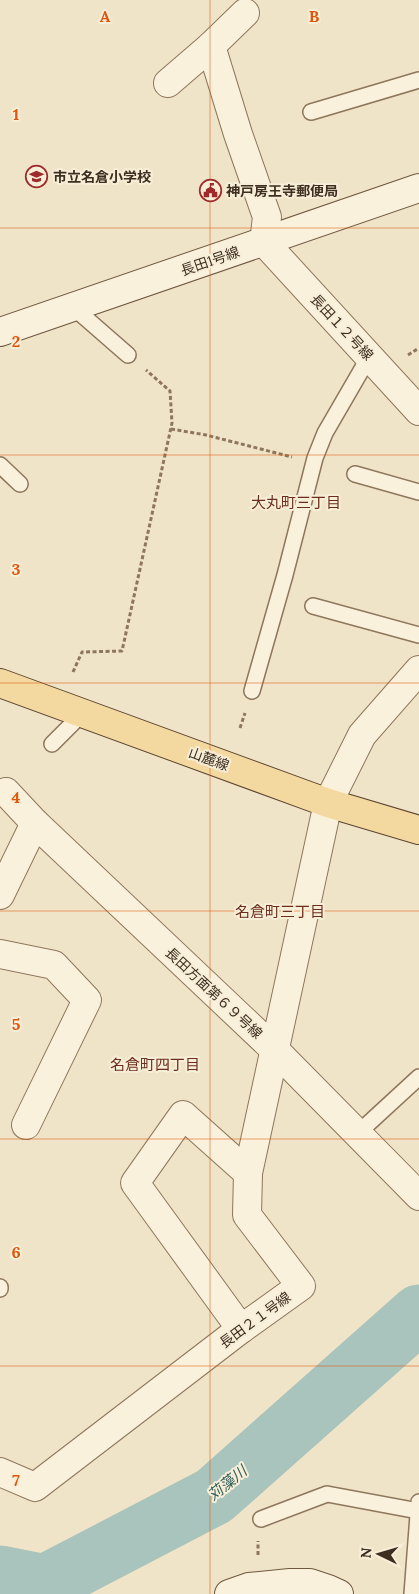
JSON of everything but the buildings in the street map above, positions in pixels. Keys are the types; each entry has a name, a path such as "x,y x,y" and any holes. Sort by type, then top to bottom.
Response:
{"main road":[{"name":"山麓線","path":"0,683 328,803 419,830"}],"street":[{"path":"168,83 211,46 245,13"},
{"path":"211,46 238,134 268,217 264,242"},
{"name":"長田1号線","path":"0,332 419,188"},
{"name":"長田１２号線","path":"264,242 419,411"},
{"path":"328,803 362,735 419,670"},
{"name":"長田方面第６９号線","path":"3,789 35,823 275,1050 419,1196"},
{"name":"長田２１号線","path":"0,1472 35,1487 300,1286 247,1215 248,1173 328,803"},
{"path":"0,895 35,823"},
{"path":"0,954 54,966 87,1000 26,1125"},
{"path":"241,1329 135,1182 184,1115 248,1173"},
{"path":"229,1594 249,1587 290,1582 310,1583 339,1594"}],"lane":[{"path":"312,112 419,80"},
{"path":"73,307 128,355"},
{"path":"252,691 285,576 315,458 325,434 369,357"},
{"path":"0,465 20,484"},
{"path":"355,474 419,492"},
{"path":"313,606 419,635"},
{"path":"52,744 83,713"},
{"path":"357,1134 419,1077"},
{"path":"261,1518 328,1494 418,1511"},
{"path":"412,1594 419,1502"}],"path":[{"path":"73,672 82,652 122,651 171,429 170,391 128,355"},
{"path":"171,429 206,435 279,454"}],"waterway":[{"name":"苅藻川","path":"0,1575 45,1584 214,1496 419,1314"}],"place":[{"name":"市立名倉小学校","path":"37,177"},
{"name":"神戸房王寺郵便局","path":"210,191"}],"district":[{"name":"大丸町三丁目","path":"296,502"},
{"name":"名倉町三丁目","path":"280,911"},
{"name":"名倉町四丁目","path":"155,1064"}]}
